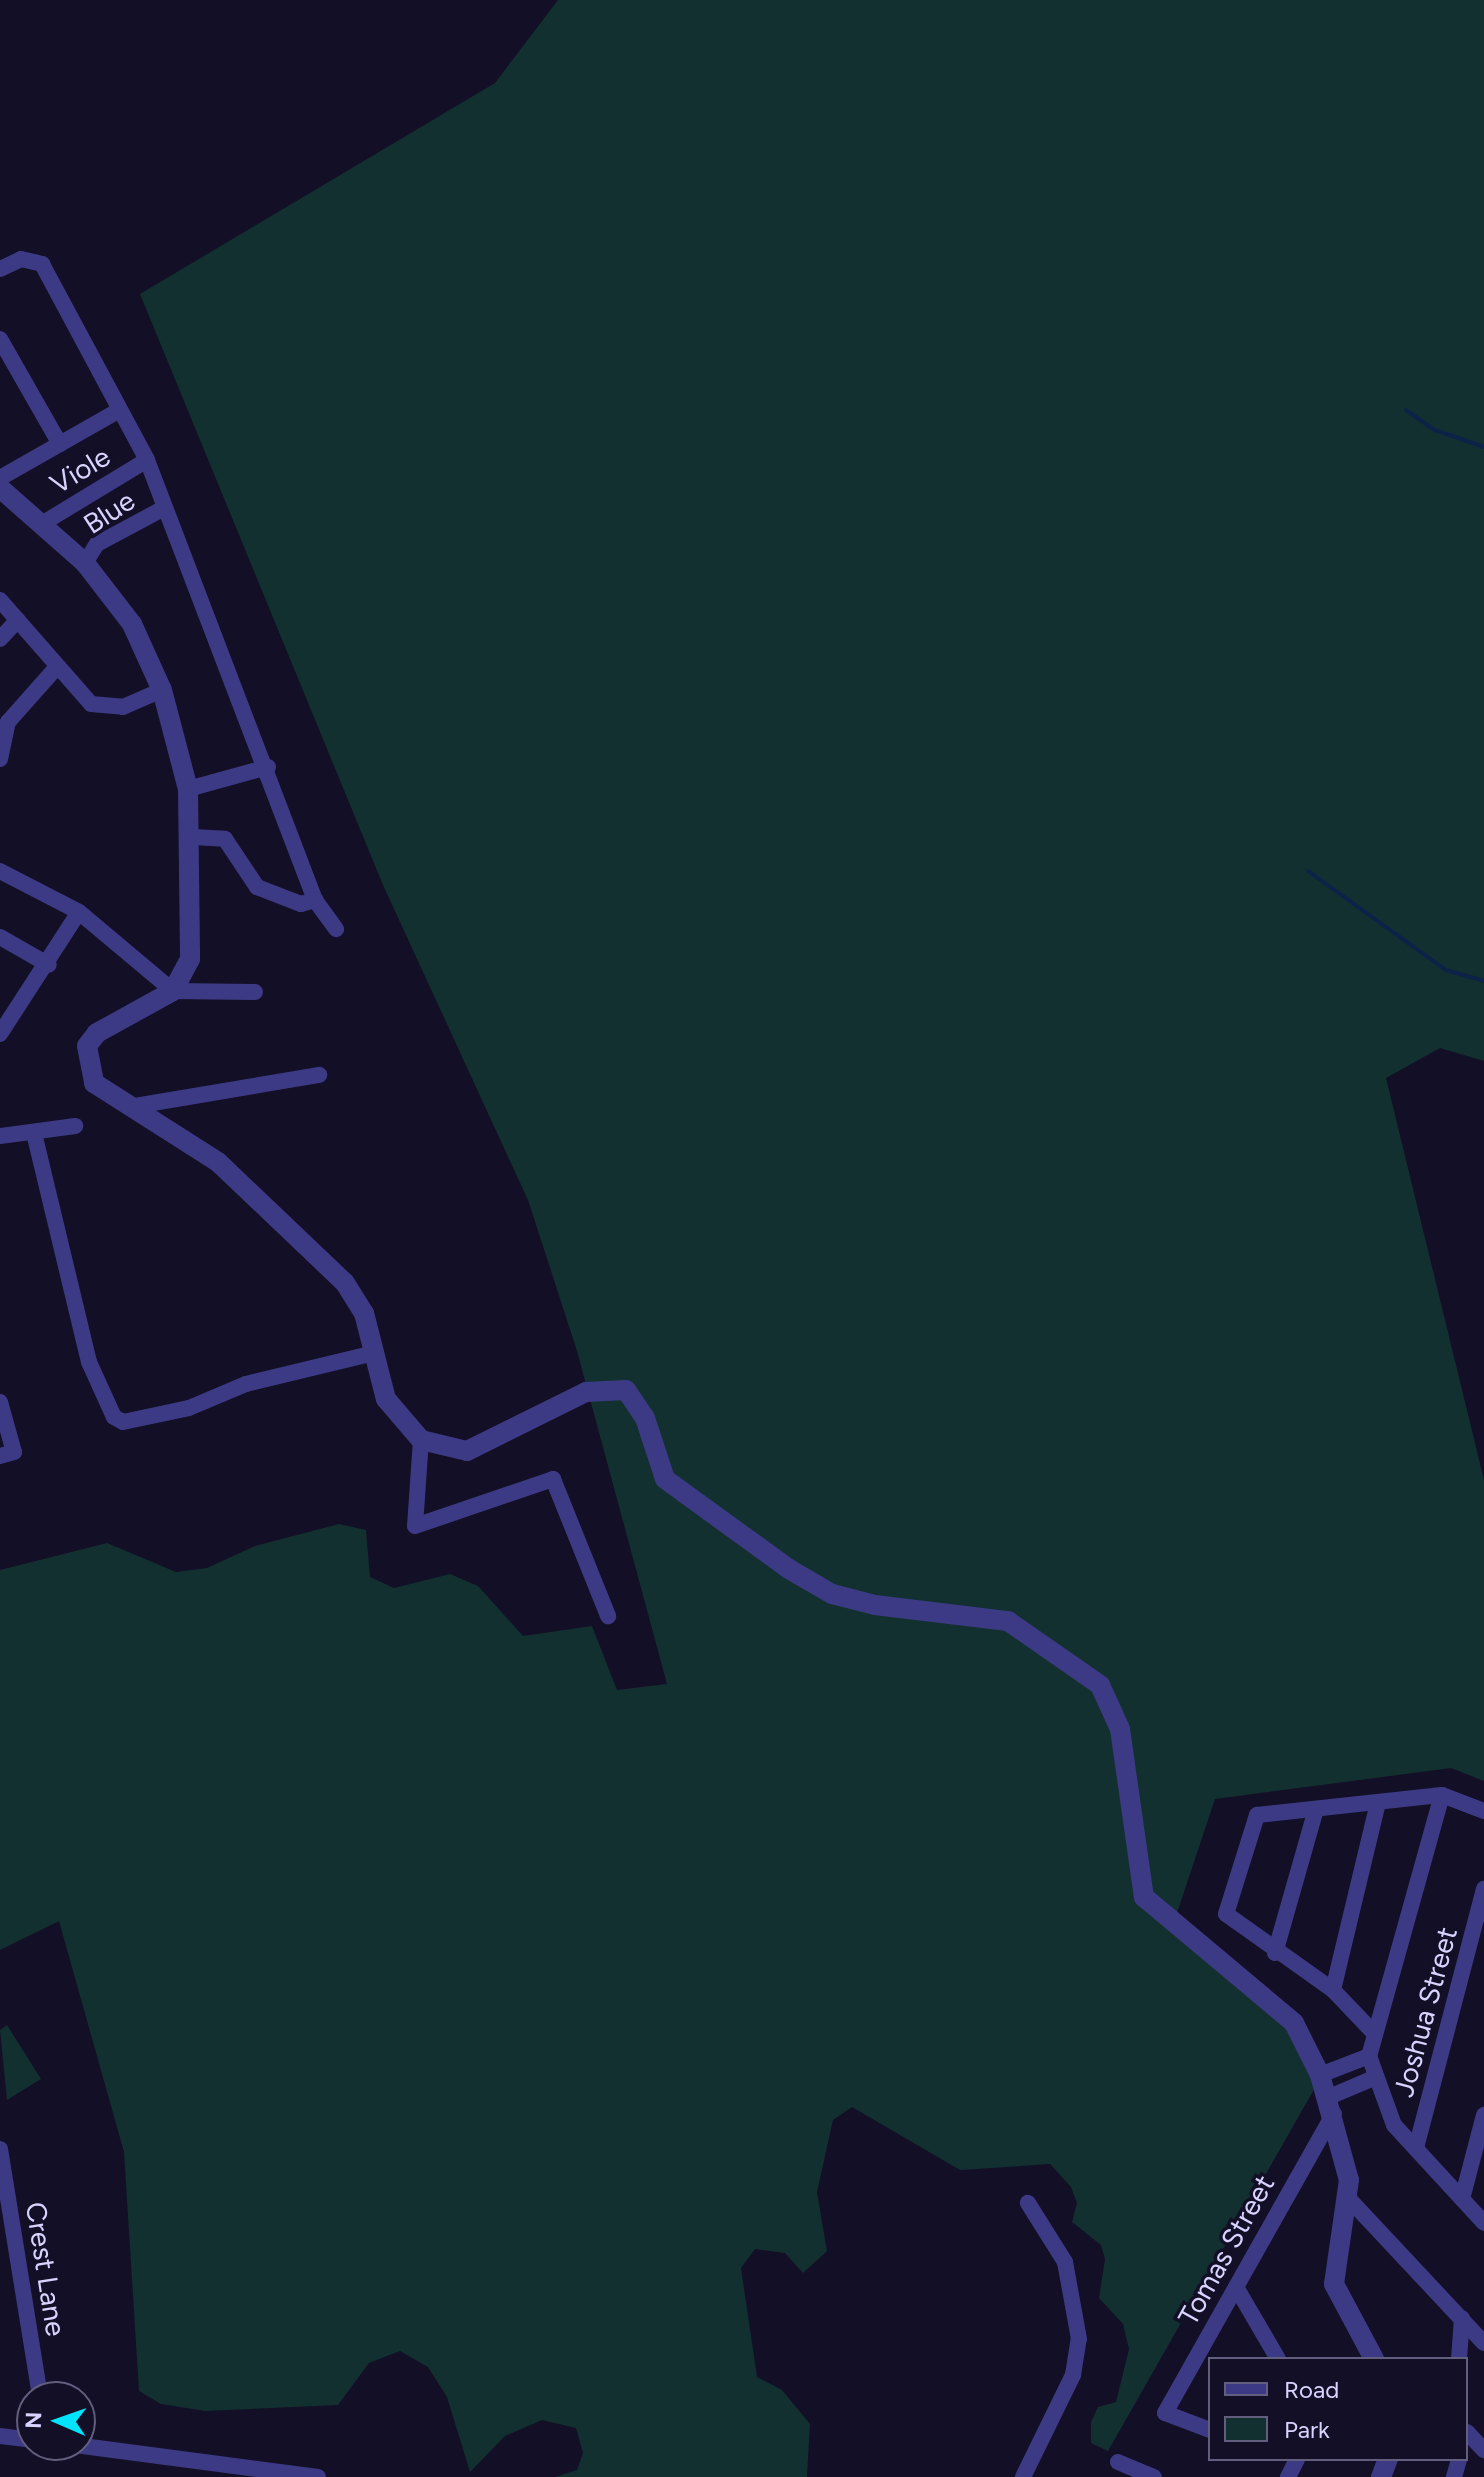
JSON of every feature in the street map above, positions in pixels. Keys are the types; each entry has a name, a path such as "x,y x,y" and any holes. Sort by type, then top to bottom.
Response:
{"street":[{"path":"0,269 21,259 42,264 118,411 147,460 268,767 315,900 336,929"},
{"path":"0,339 60,444"},
{"path":"0,478 118,411"},
{"name":"Viole","path":"40,525 147,460"},
{"path":"0,488 85,563 132,624 162,690 188,789 192,837 191,948 173,991"},
{"name":"Blue","path":"85,563 97,544 164,508"},
{"path":"0,600 56,668 91,704 104,707 162,690"},
{"path":"0,639 18,620"},
{"path":"0,759 8,722 56,668"},
{"path":"188,789 268,767"},
{"path":"192,837 225,839 257,887 301,904 315,900"},
{"path":"0,871 79,912 173,991"},
{"path":"0,1034 49,965 79,912"},
{"path":"0,937 49,965"},
{"path":"255,992 173,991 113,1022 87,1046 94,1083 218,1162 326,1264 356,1297 386,1399 421,1440 467,1451 586,1392 626,1390 640,1405 665,1479 789,1569 832,1594 875,1605 1008,1621 1082,1669 1100,1685 1120,1729 1144,1897 1294,2023 1320,2075 1331,2105 1350,2200 1334,2284 1373,2357"},
{"path":"129,1107 319,1075"},
{"path":"0,1136 75,1126"},
{"path":"34,1133 89,1362 114,1417 123,1422 189,1408 246,1384 374,1353"},
{"path":"0,1402 14,1452 0,1456"},
{"path":"421,1440 415,1526 553,1479 608,1616"},
{"path":"1442,1795 1373,2032 1369,2056 1374,2078 1394,2125 1484,2223"},
{"path":"1373,2032 1333,1990 1275,1953 1226,1914 1257,1815 1315,1813 1442,1795 1484,1811"},
{"path":"1333,1990 1378,1802"},
{"path":"1275,1953 1315,1813"},
{"name":"Joshua Street","path":"1416,2148 1484,1889"},
{"path":"1320,2075 1369,2056"},
{"path":"1331,2105 1374,2078"},
{"name":"Tomas Street","path":"1208,2429 1165,2413 1236,2287 1331,2105"},
{"path":"1462,2199 1484,2115"},
{"name":"Crest Lane","path":"0,2149 37,2381"},
{"path":"1350,2200 1484,2343"},
{"path":"1023,2477 1073,2375 1079,2339 1065,2262 1028,2203"},
{"path":"1236,2287 1277,2357"},
{"path":"1459,2357 1462,2318"},
{"path":"1468,2435 1484,2450"},
{"path":"96,2449 209,2470 318,2477"},
{"path":"1118,2462 1154,2477"}],"green space":[{"path":"558,0 1484,0 1484,1061 1440,1048 1386,1078 1484,1480 1484,1781 1451,1768 1215,1799 1176,1916 1295,2036 1316,2086 1108,2451 1091,2443 1091,2422 1098,2407 1116,2402 1129,2349 1123,2324 1099,2298 1105,2259 1101,2245 1072,2222 1077,2203 1071,2187 1050,2164 960,2170 852,2107 833,2120 817,2192 827,2251 803,2273 785,2253 755,2249 741,2268 757,2377 782,2390 810,2424 807,2477 555,2477 577,2470 583,2453 576,2428 542,2420 505,2436 470,2472 447,2397 428,2367 400,2351 369,2363 338,2405 205,2411 161,2404 139,2391 124,2152 59,1921 0,1950 0,1570 107,1543 176,1572 207,1568 255,1546 339,1524 366,1530 370,1577 394,1588 450,1574 478,1586 523,1636 592,1626 617,1690 667,1684 577,1351 528,1200 383,885 140,294 495,83"},
{"path":"7,2025 41,2079 7,2100 0,2030"}],"waterway":[{"path":"1406,410 1435,430 1484,447"},
{"path":"1308,871 1446,970 1484,981"}]}
